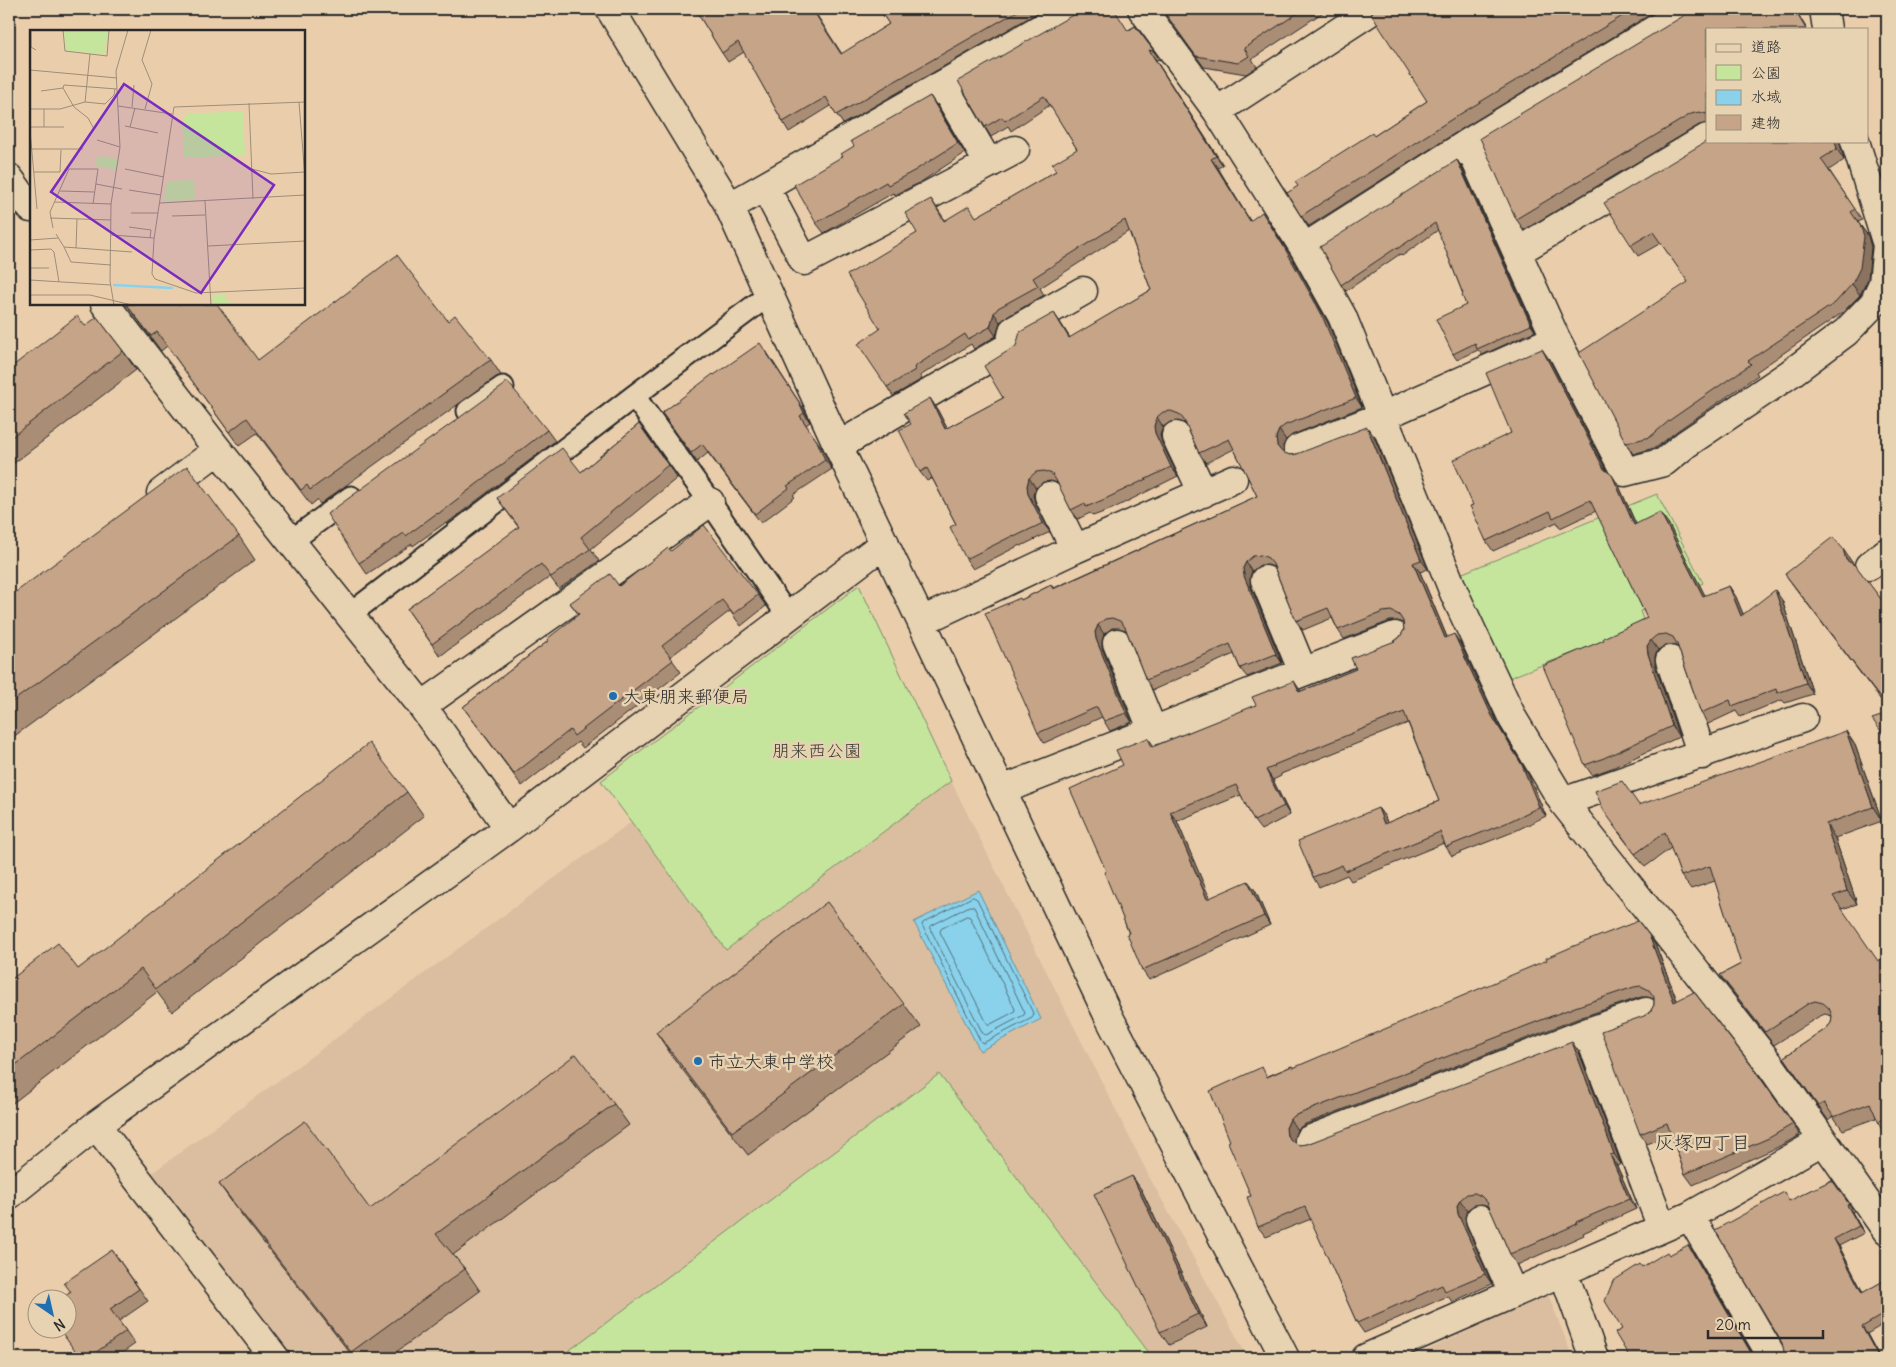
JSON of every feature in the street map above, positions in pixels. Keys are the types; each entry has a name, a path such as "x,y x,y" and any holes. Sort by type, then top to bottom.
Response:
{"street":[{"path":"610,9 729,207 838,446 1109,1017 1285,1358"},
{"path":"729,207 1075,9"},
{"path":"1142,9 1217,111 1304,248 1342,316 1455,595 1513,719 1563,802 1770,1066 1887,1232"},
{"path":"1217,111 1374,9"},
{"path":"1304,248 1468,143 1689,9"},
{"path":"1824,9 1827,28"},
{"path":"943,85 989,164"},
{"path":"1517,252 1706,139"},
{"path":"1468,143 1556,339 1625,472 1664,462 1686,444 1791,373 1846,332 1874,303 1883,283 1887,245 1856,142"},
{"path":"765,187 804,261 1015,150"},
{"path":"9,178 30,207"},
{"path":"838,446 1010,346 1013,331 1082,291"},
{"path":"106,305 218,450 422,706 509,828"},
{"path":"1298,449 1383,416 1556,339"},
{"path":"1176,436 1202,492"},
{"path":"141,508 218,450"},
{"path":"922,621 1075,549 1233,479"},
{"path":"1049,496 1075,549"},
{"path":"422,706 710,502"},
{"path":"9,1195 96,1125 509,828 885,543"},
{"path":"1265,580 1303,672"},
{"path":"1002,790 1395,636"},
{"path":"1117,643 1153,731"},
{"path":"1670,660 1702,755"},
{"path":"1563,802 1702,755 1803,718"},
{"path":"1309,1140 1588,1032 1646,1012"},
{"path":"1588,1032 1662,1228"},
{"path":"1770,1066 1794,1051"},
{"path":"96,1125 274,1358"},
{"path":"1366,1358 1690,1216 1822,1141"},
{"path":"1690,1216 1773,1358"},
{"path":"1480,1219 1513,1293"},
{"path":"1563,1271 1594,1358"}],"lane":[{"path":"350,615 634,396 770,295"},
{"path":"456,421 503,387"},
{"path":"634,396 788,616"},
{"path":"291,541 369,484"}],"shaded area":[{"name":"市立大東中学校","path":"951,781 1150,1178 1248,1358 292,1358 152,1173 631,822 726,950"},
{"path":"1548,1294 1573,1358 1410,1358"}],"green space":[{"path":"1657,494 1703,583 1640,611 1645,625 1506,679 1458,575"},
{"name":"朋来西公園","path":"859,585 951,781 726,950 601,781"},
{"path":"939,1074 1153,1358 559,1358"}],"water":[{"path":"978,890 1041,1019 980,1051 914,922"}],"building":[{"path":"695,9 812,9 841,54 889,24 879,9 1021,9 836,115 826,97 783,122 738,42 722,53"},
{"path":"1081,9 1114,9 1128,31 1135,26 1154,51 1149,50 1216,156 1211,159 1250,221 1262,212 1284,247 1321,313 1356,398 1285,425 1279,430 1276,437 1277,446 1282,452 1290,455 1297,454 1367,427 1421,560 1413,563 1445,638 1454,634 1492,716 1522,765 1539,807 1506,823 1446,847 1440,832 1345,871 1342,865 1313,877 1298,841 1378,808 1384,824 1439,801 1404,712 1274,765 1266,770 1284,806 1254,821 1236,785 1170,812 1207,899 1248,881 1264,916 1142,970 1104,872 1106,871 1070,789 1123,765 1116,750 1148,738 1152,747 1256,705 1252,697 1294,681 1299,692 1356,669 1351,658 1395,641 1404,630 1403,621 1399,615 1391,611 1383,612 1338,630 1328,608 1296,621 1273,564 1268,558 1261,555 1253,556 1246,562 1243,568 1244,576 1276,654 1240,668 1230,644 1146,680 1125,627 1120,621 1112,618 1105,619 1098,625 1095,632 1096,639 1126,713 1104,721 1097,707 1038,733 985,613 1020,598 1021,600 1051,585 1053,589 1257,496 1229,439 1199,453 1184,420 1179,414 1171,411 1163,412 1157,417 1154,426 1155,433 1171,467 1105,499 1086,507 1085,503 1071,510 1052,474 1044,471 1036,472 1029,478 1028,494 1043,523 966,559 950,527 956,524 927,468 920,472 899,430 911,424 904,413 930,398 945,429 1003,398 984,366 1016,346 1020,332 1054,313 1069,338 1151,290 1125,220 1033,278 1038,286 998,308 994,313 990,327 968,339 965,334 914,367 915,370 887,387 858,344 880,329 847,275 917,233 905,213 931,199 944,221 969,206 976,217 1056,171 1052,164 1077,149 1044,96 1005,121 1002,117 985,127 958,81"},
{"path":"1162,9 1304,9 1244,48 1249,56 1238,63 1196,56"},
{"path":"1376,9 1634,9 1452,119 1301,216 1287,193 1298,186 1295,182 1372,133 1374,136 1427,101 1371,14"},
{"path":"1692,9 1794,9 1805,28 1706,28 1706,114 1699,112 1691,114 1516,219 1480,138 1690,12"},
{"path":"930,96 958,143 914,171 888,185 886,182 816,223 794,185 843,156 841,154 854,146 851,141"},
{"path":"1706,142 1835,142 1837,149 1821,159 1855,209 1851,212 1860,225 1864,236 1860,268 1852,284 1835,303 1748,361 1751,364 1670,420 1650,437 1626,443 1579,353 1688,282 1653,232 1631,245 1604,203"},
{"path":"1457,160 1531,325 1477,349 1475,343 1453,354 1436,319 1466,305 1435,223 1341,285 1320,247"},
{"path":"397,255 448,321 455,315 491,360 310,490 307,485 301,490 247,418 229,432 157,332 151,336 127,305 218,305 258,360"},
{"path":"77,316 85,326 97,317 123,351 9,439 9,369"},
{"path":"760,343 799,402 804,413 800,416 817,441 825,460 787,486 789,488 755,514 702,444 691,453 662,413 713,374"},
{"path":"1542,349 1604,469 1612,475 1634,525 1660,512 1703,596 1729,586 1741,616 1775,590 1806,683 1777,693 1776,689 1732,706 1730,700 1701,713 1677,644 1673,637 1666,634 1657,635 1647,646 1648,654 1672,726 1585,765 1543,666 1604,640 1603,638 1647,618 1590,500 1553,518 1550,511 1486,541 1470,506 1473,505 1453,460 1511,433 1486,373"},
{"path":"507,381 547,430 438,514 406,536 404,533 359,563 327,514 503,386"},
{"path":"639,424 668,465 581,537 590,549 551,577 541,564 432,644 407,609 519,527 497,498 562,448 581,472"},
{"path":"187,466 239,536 9,704 9,597"},
{"path":"704,525 758,595 733,614 722,600 662,646 673,660 574,736 570,730 514,774 463,707 548,641 547,639 579,614 570,603 610,574 619,586 668,548 671,551"},
{"path":"1833,537 1843,549 1846,560 1856,566 1887,607 1887,707 1785,574"},
{"path":"1887,714 1887,739 1872,719"},
{"path":"1846,731 1873,807 1826,824 1847,891 1833,896 1878,961 1887,956 1887,1142 1870,1103 1834,1117 1824,1103 1818,1106 1784,1057 1826,1029 1831,1023 1832,1016 1829,1008 1823,1003 1815,1001 1809,1003 1765,1032 1720,975 1741,964 1710,866 1681,876 1665,832 1635,854 1604,811 1595,791 1622,781 1639,805"},
{"path":"369,743 407,792 156,989 141,969 9,1070 9,981 58,943 78,969"},
{"path":"827,902 904,1004 732,1132 656,1032"},
{"path":"1638,921 1649,935 1674,1002 1694,992 1751,1065 1793,1124 1769,1138 1685,1174 1667,1123 1640,1134 1601,1031 1644,1016 1650,1012 1654,1005 1654,997 1649,990 1641,986 1575,1007 1296,1115 1290,1119 1286,1128 1287,1136 1299,1145 1307,1144 1572,1042 1614,1154 1610,1155 1629,1199 1510,1254 1487,1202 1475,1193 1467,1194 1460,1200 1457,1206 1458,1214 1485,1274 1445,1291 1442,1285 1357,1323 1305,1207 1258,1227 1247,1197 1251,1196 1228,1142 1230,1141 1210,1091 1262,1067 1267,1077 1292,1066 1293,1068 1547,960 1546,958 1574,946"},
{"path":"576,1054 614,1104 436,1234 465,1269 351,1352 219,1184 305,1121 370,1209"},
{"path":"1132,1176 1198,1314 1160,1332 1094,1194"},
{"path":"1832,1180 1849,1204 1847,1205 1859,1226 1834,1239 1862,1293 1887,1279 1887,1312 1862,1327 1879,1358 1782,1358 1784,1351 1782,1343 1715,1230 1784,1192 1789,1201"},
{"path":"1688,1245 1754,1358 1630,1358 1615,1333 1622,1329 1605,1301 1613,1281 1640,1264 1642,1267 1667,1252 1669,1255"},
{"path":"112,1250 139,1289 110,1309 126,1331 88,1358 80,1358 67,1340 78,1340 78,1290 69,1290 64,1283"}],"place":[{"name":"大東朋来郵便局","path":"613,696"},
{"name":"市立大東中学校","path":"698,1061"}],"district":[{"name":"灰塚四丁目","path":"1703,1142"}]}
